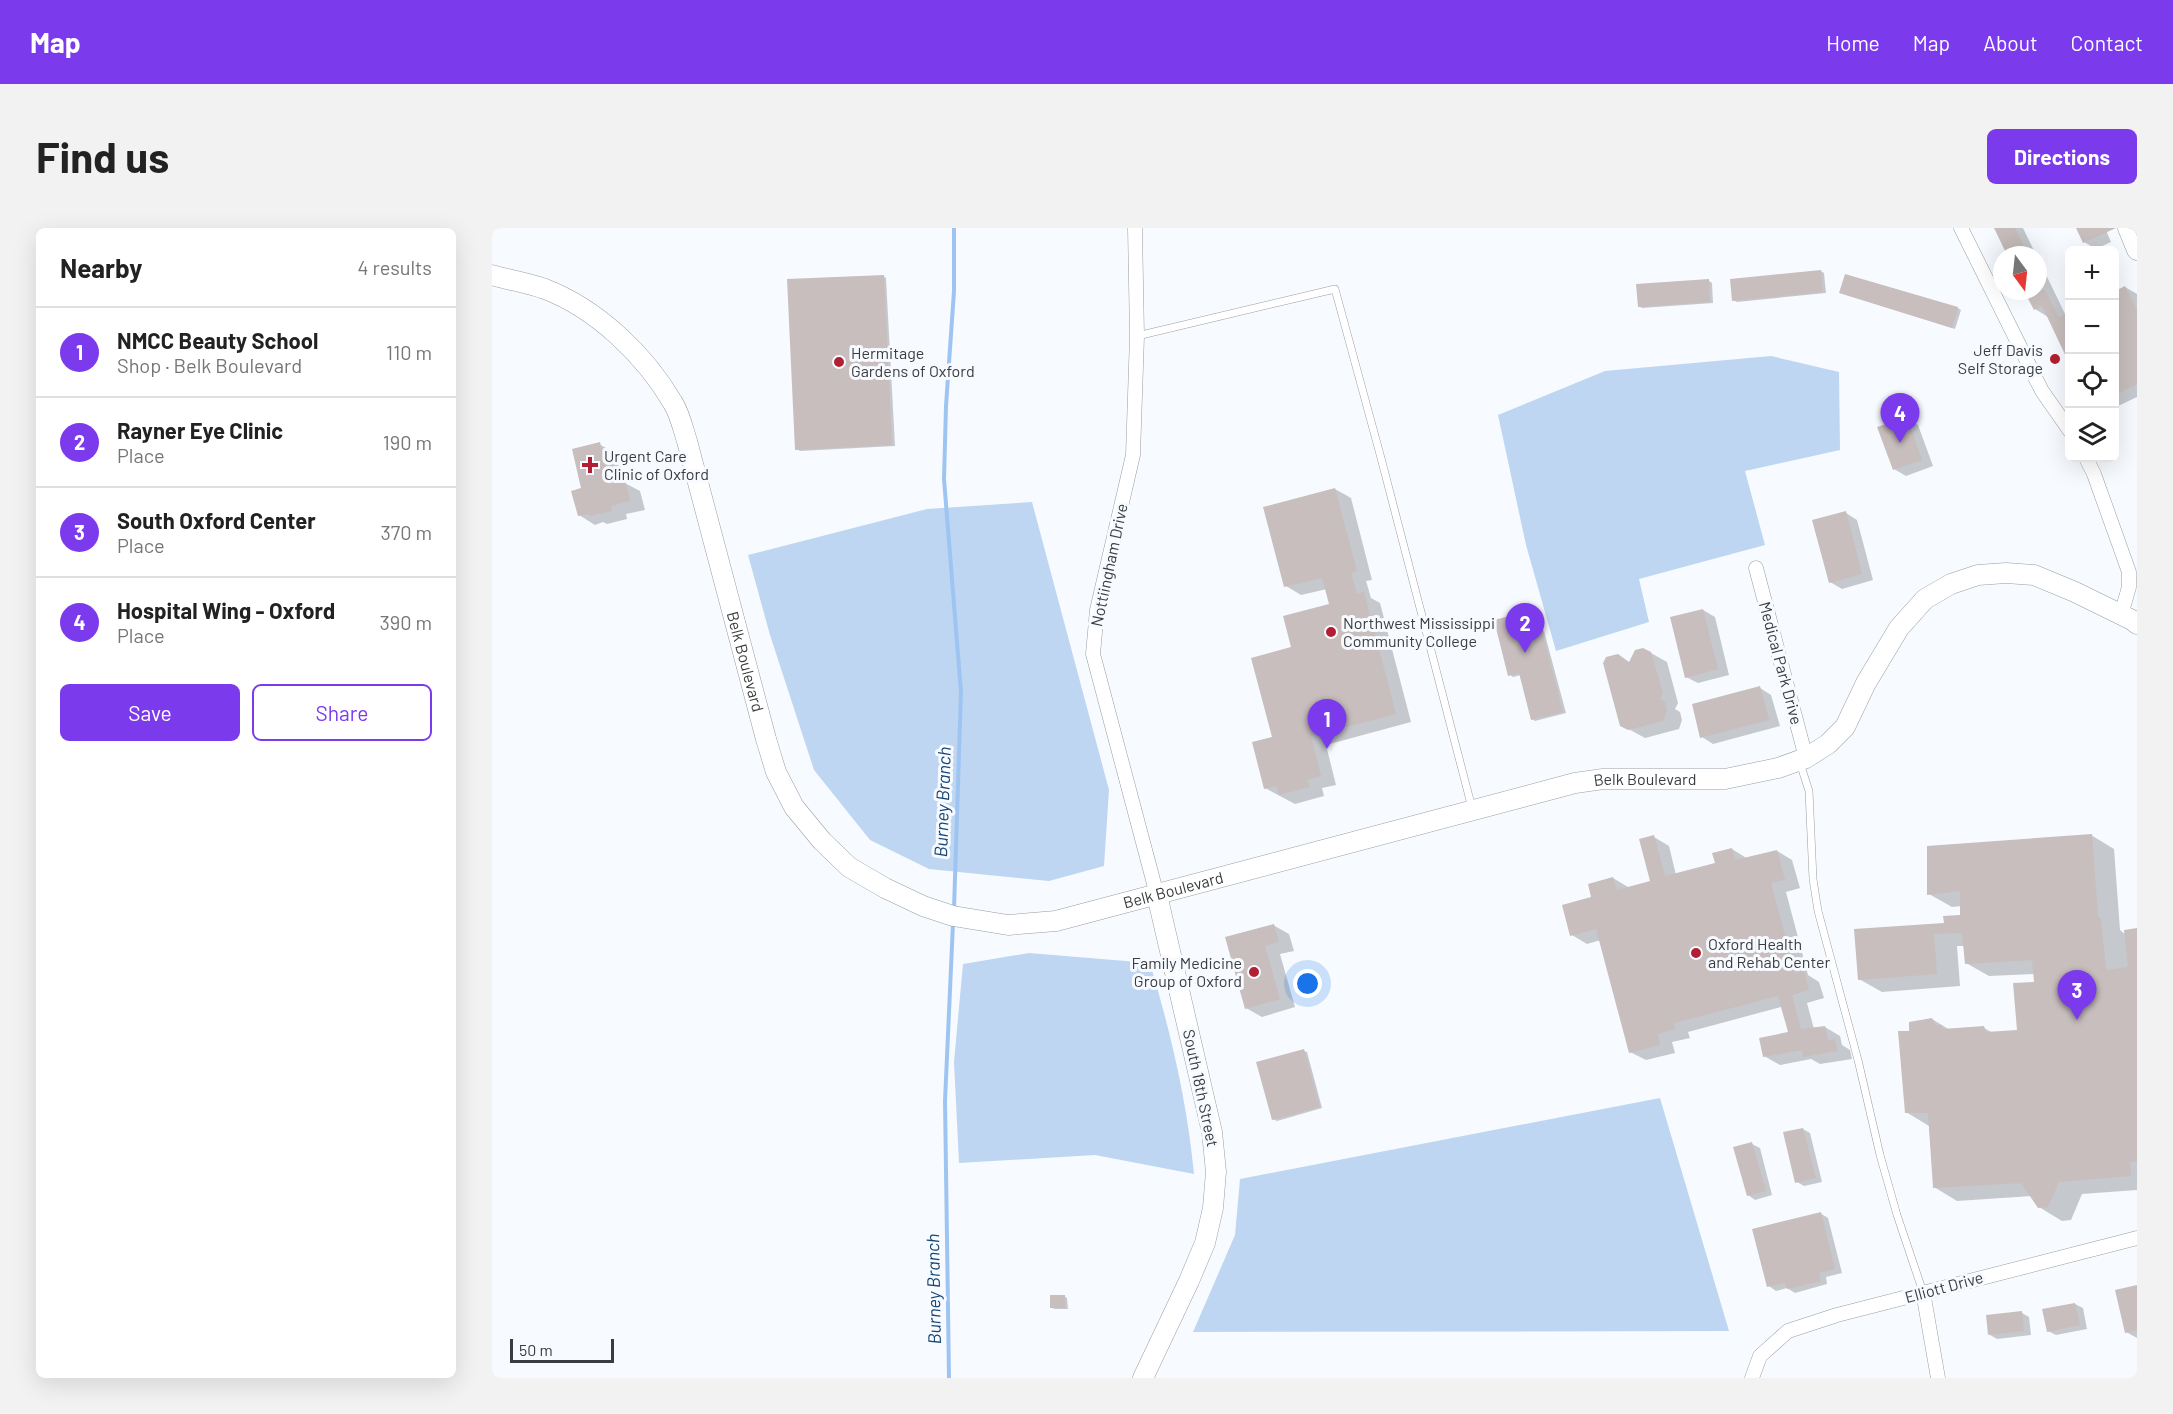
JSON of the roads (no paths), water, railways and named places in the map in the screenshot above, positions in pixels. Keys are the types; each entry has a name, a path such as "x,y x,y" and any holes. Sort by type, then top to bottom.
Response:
{"street":[{"name":"Nottiingham Drive","path":"1135,228 1137,336 1133,455 1097,610 1093,654 1157,895"},
{"path":"1961,228 2042,391 2065,424"},
{"path":"2128,228 2137,250"},
{"name":"Belk Boulevard","path":"492,275 545,289 583,308 649,367 674,405 687,441 766,739 776,772 794,807 822,841 849,867 922,906 953,916 1008,925 1056,921 1575,783 1603,779 1725,779 1778,768 1802,759 1828,744 1845,727 1866,683 1899,628 1925,599 1951,584 1978,575 2006,573 2034,575 2132,620"},
{"path":"2088,462 2128,572 2132,620"},
{"name":"Medical Park Drive","path":"1756,568 1802,759"},
{"name":"South 18th Street","path":"1143,1378 1205,1243 1213,1208 1215,1172 1212,1132 1157,895"},
{"name":"Elliott Drive","path":"1752,1378 1760,1356 1788,1331 1923,1292 2137,1238"},
{"path":"1923,1292 1938,1378"}],"lane":[{"path":"1137,336 1335,289 1382,458 1473,810"},
{"path":"1802,759 1809,791 1812,879 1818,911 1858,1060 1880,1155 1923,1292"}],"waterway":[{"name":"Burney Branch","path":"954,228 954,291 946,406 944,479 961,692 954,909"},
{"name":"Burney Branch","path":"949,1378 945,1101 953,923"}],"place":[{"name":"Jeff Davis Self Storage","path":"2055,359"},
{"name":"Hermitage Gardens of Oxford","path":"839,362"},
{"name":"Hospital Wing - Oxford","path":"1900,443"},
{"name":"Urgent Care Clinic of Oxford","path":"590,465"},
{"name":"Northwest Mississippi Community College","path":"1331,632"},
{"name":"Rayner Eye Clinic","path":"1525,653"},
{"name":"NMCC Beauty School","path":"1327,749"},
{"name":"Oxford Health and Rehab Center","path":"1696,953"},
{"name":"Family Medicine Group of Oxford","path":"1254,972"},
{"name":"South Oxford Center","path":"2077,1020"}]}
